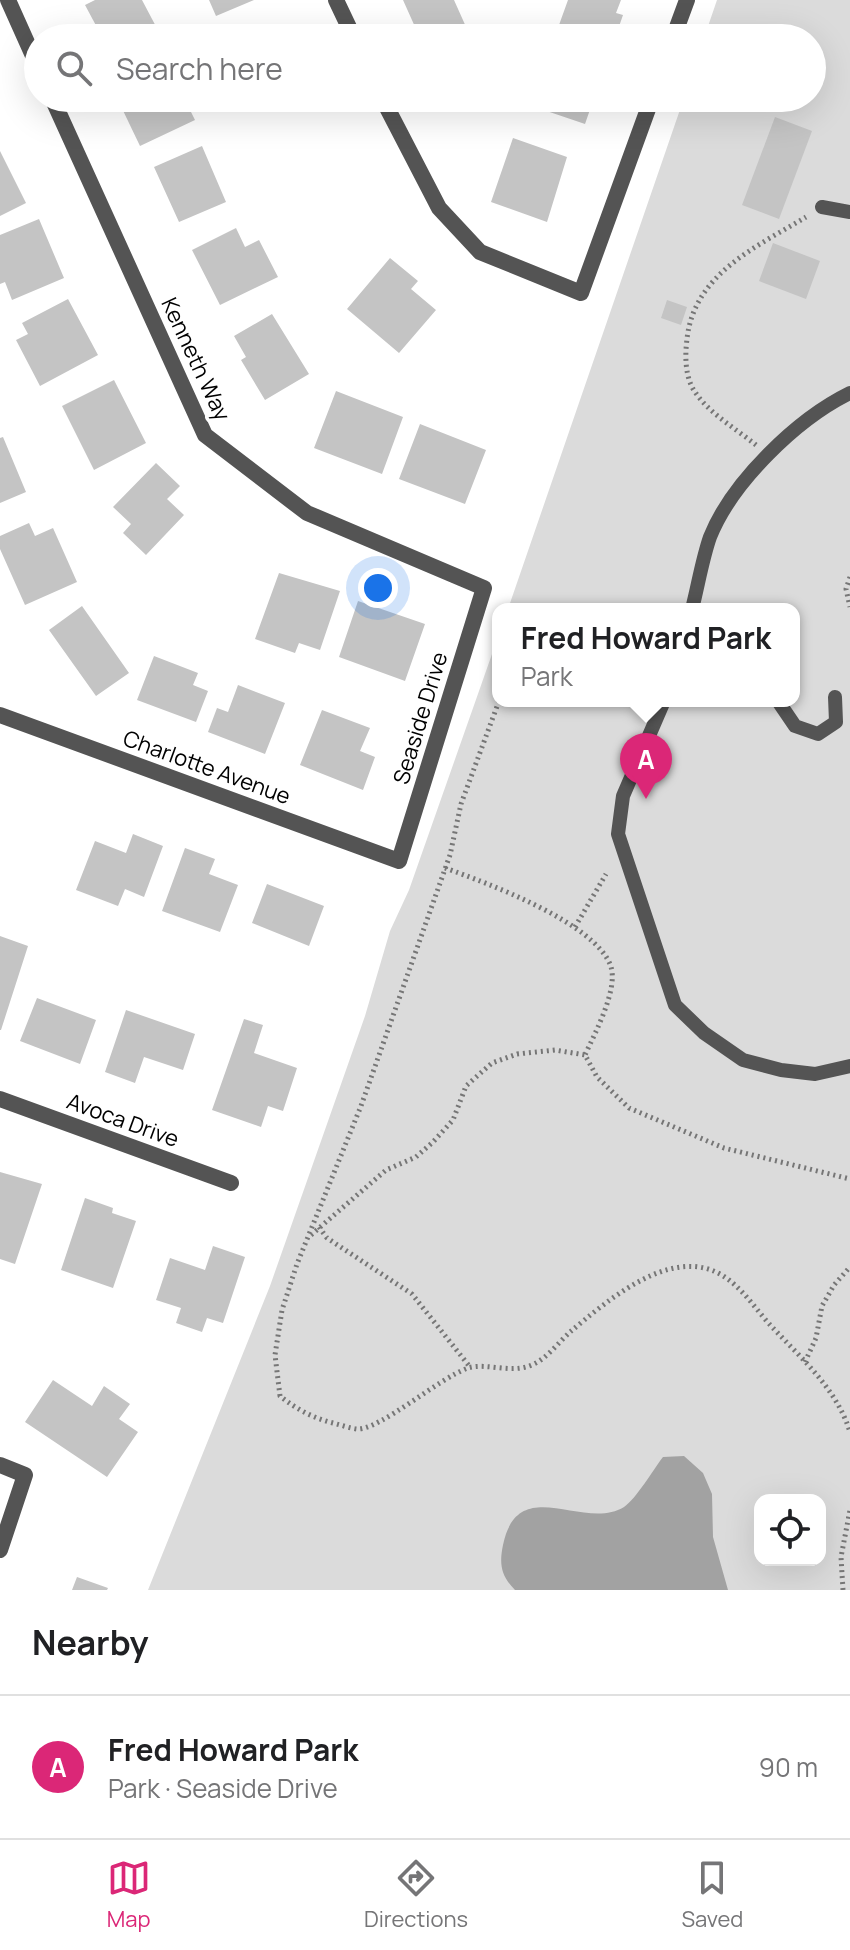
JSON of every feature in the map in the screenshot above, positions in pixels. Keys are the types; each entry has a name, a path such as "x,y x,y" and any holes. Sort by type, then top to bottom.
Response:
{"street":[{"path":"8,0 24,36"},
{"path":"336,0 347,24"},
{"path":"678,24 687,0"},
{"name":"Kenneth Way","path":"58,112 205,435 307,513 484,588"},
{"path":"389,112 439,208 480,252 581,293 647,112"},
{"name":"Seaside Drive","path":"399,861 484,588"},
{"name":"Charlotte Avenue","path":"0,715 399,861"},
{"name":"Avoca Drive","path":"0,1099 231,1183"},
{"path":"0,1465 25,1475 0,1550"}],"lane":[{"path":"822,207 850,212"},
{"path":"694,603 710,538 732,494 747,475 791,434 837,399 850,393"},
{"path":"782,707 795,726 818,734 836,722 835,697"},
{"path":"664,707 623,796 618,834 675,1005 704,1033 743,1060 781,1070 815,1074 850,1066"}],"path":[{"path":"769,456 713,411 692,387 685,356 689,322 710,282 728,265 822,207"},
{"path":"850,577 846,589 850,607"},
{"path":"497,707 461,804 445,868 361,1106 307,1238 282,1310 275,1355 280,1396 299,1410 327,1422 360,1429 385,1419 434,1385 470,1367 505,1370 534,1364 633,1284 662,1271 691,1267 719,1274 747,1297 825,1383 850,1432"},
{"path":"445,868 495,886 575,927 601,950 612,969 609,997 585,1055"},
{"path":"575,927 606,874"},
{"path":"307,1238 386,1170 416,1157 433,1142 453,1120 466,1086 492,1063 517,1054 555,1050 585,1055"},
{"path":"585,1055 597,1077 629,1108 724,1148 850,1179"},
{"path":"319,1227 327,1238 412,1294 470,1367"},
{"path":"805,1362 816,1338 822,1306 834,1285 850,1267"},
{"path":"843,1590 841,1557 850,1510"}],"shaded area":[{"path":"717,0 850,0 850,1590 148,1590 270,1286 365,1016 390,931 409,890 492,654 492,707 800,707 800,603 510,603 679,112 826,112 826,24 709,24"},
{"path":"684,1456 703,1473 712,1494 713,1537 728,1590 515,1590 510,1585 501,1564 503,1545 511,1523 523,1512 537,1507 608,1513 629,1503 663,1457"}],"building":[{"path":"95,0 142,0 155,24 95,24 85,5"},
{"path":"209,0 254,0 216,16"},
{"path":"403,0 454,0 465,24 414,24"},
{"path":"568,0 621,0 616,13 623,15 620,24 559,24"},
{"path":"124,112 191,112 195,120 140,146"},
{"path":"550,112 589,112 585,124"},
{"path":"775,117 812,131 779,219 742,205"},
{"path":"513,138 567,157 547,222 491,202"},
{"path":"202,146 226,202 179,222 154,167"},
{"path":"0,151 26,203 0,216"},
{"path":"39,219 64,278 12,300 5,282 0,284 0,235"},
{"path":"236,228 245,247 259,240 278,277 220,305 192,250"},
{"path":"773,243 820,261 806,299 759,281"},
{"path":"390,258 418,281 411,289 436,310 399,353 347,309"},
{"path":"68,299 98,355 40,386 16,340 28,334 22,323"},
{"path":"667,300 687,307 681,325 661,318"},
{"path":"272,314 309,374 265,400 241,360 246,357 234,336"},
{"path":"114,380 146,443 94,470 62,406"},
{"path":"336,391 403,417 382,474 314,448"},
{"path":"420,424 486,450 465,504 399,479"},
{"path":"3,437 26,492 0,503 0,438"},
{"path":"156,463 180,486 167,499 184,515 146,555 123,533 131,524 113,507"},
{"path":"29,523 35,536 53,528 77,582 25,605 0,549 0,536"},
{"path":"279,573 340,591 320,650 299,643 295,653 255,639"},
{"path":"358,601 425,624 405,681 339,657"},
{"path":"82,606 129,673 96,696 49,630"},
{"path":"154,656 198,673 193,685 208,691 196,722 137,700"},
{"path":"238,685 285,703 265,754 208,732 217,708 228,712"},
{"path":"322,710 370,728 360,751 375,757 363,790 300,765"},
{"path":"133,834 163,846 144,897 125,889 118,906 76,890 95,841 126,853"},
{"path":"185,848 215,859 209,874 238,885 220,932 162,911"},
{"path":"267,884 324,906 309,946 252,923"},
{"path":"0,936 28,946 1,1030 0,1030"},
{"path":"37,998 96,1020 80,1064 20,1041"},
{"path":"126,1010 195,1034 183,1070 144,1057 135,1083 105,1072"},
{"path":"244,1019 263,1025 254,1053 297,1068 283,1111 268,1106 261,1127 212,1110"},
{"path":"0,1172 42,1184 15,1264 0,1259"},
{"path":"85,1198 113,1208 112,1213 136,1221 113,1288 61,1270"},
{"path":"213,1246 245,1257 223,1323 207,1318 202,1332 176,1323 181,1308 156,1300 170,1258 205,1270"},
{"path":"53,1380 92,1406 104,1386 130,1404 119,1419 138,1432 107,1477 25,1422"},
{"path":"77,1577 108,1588 72,1590"}],"place":[{"name":"Fred Howard Park","path":"646,799"}]}
